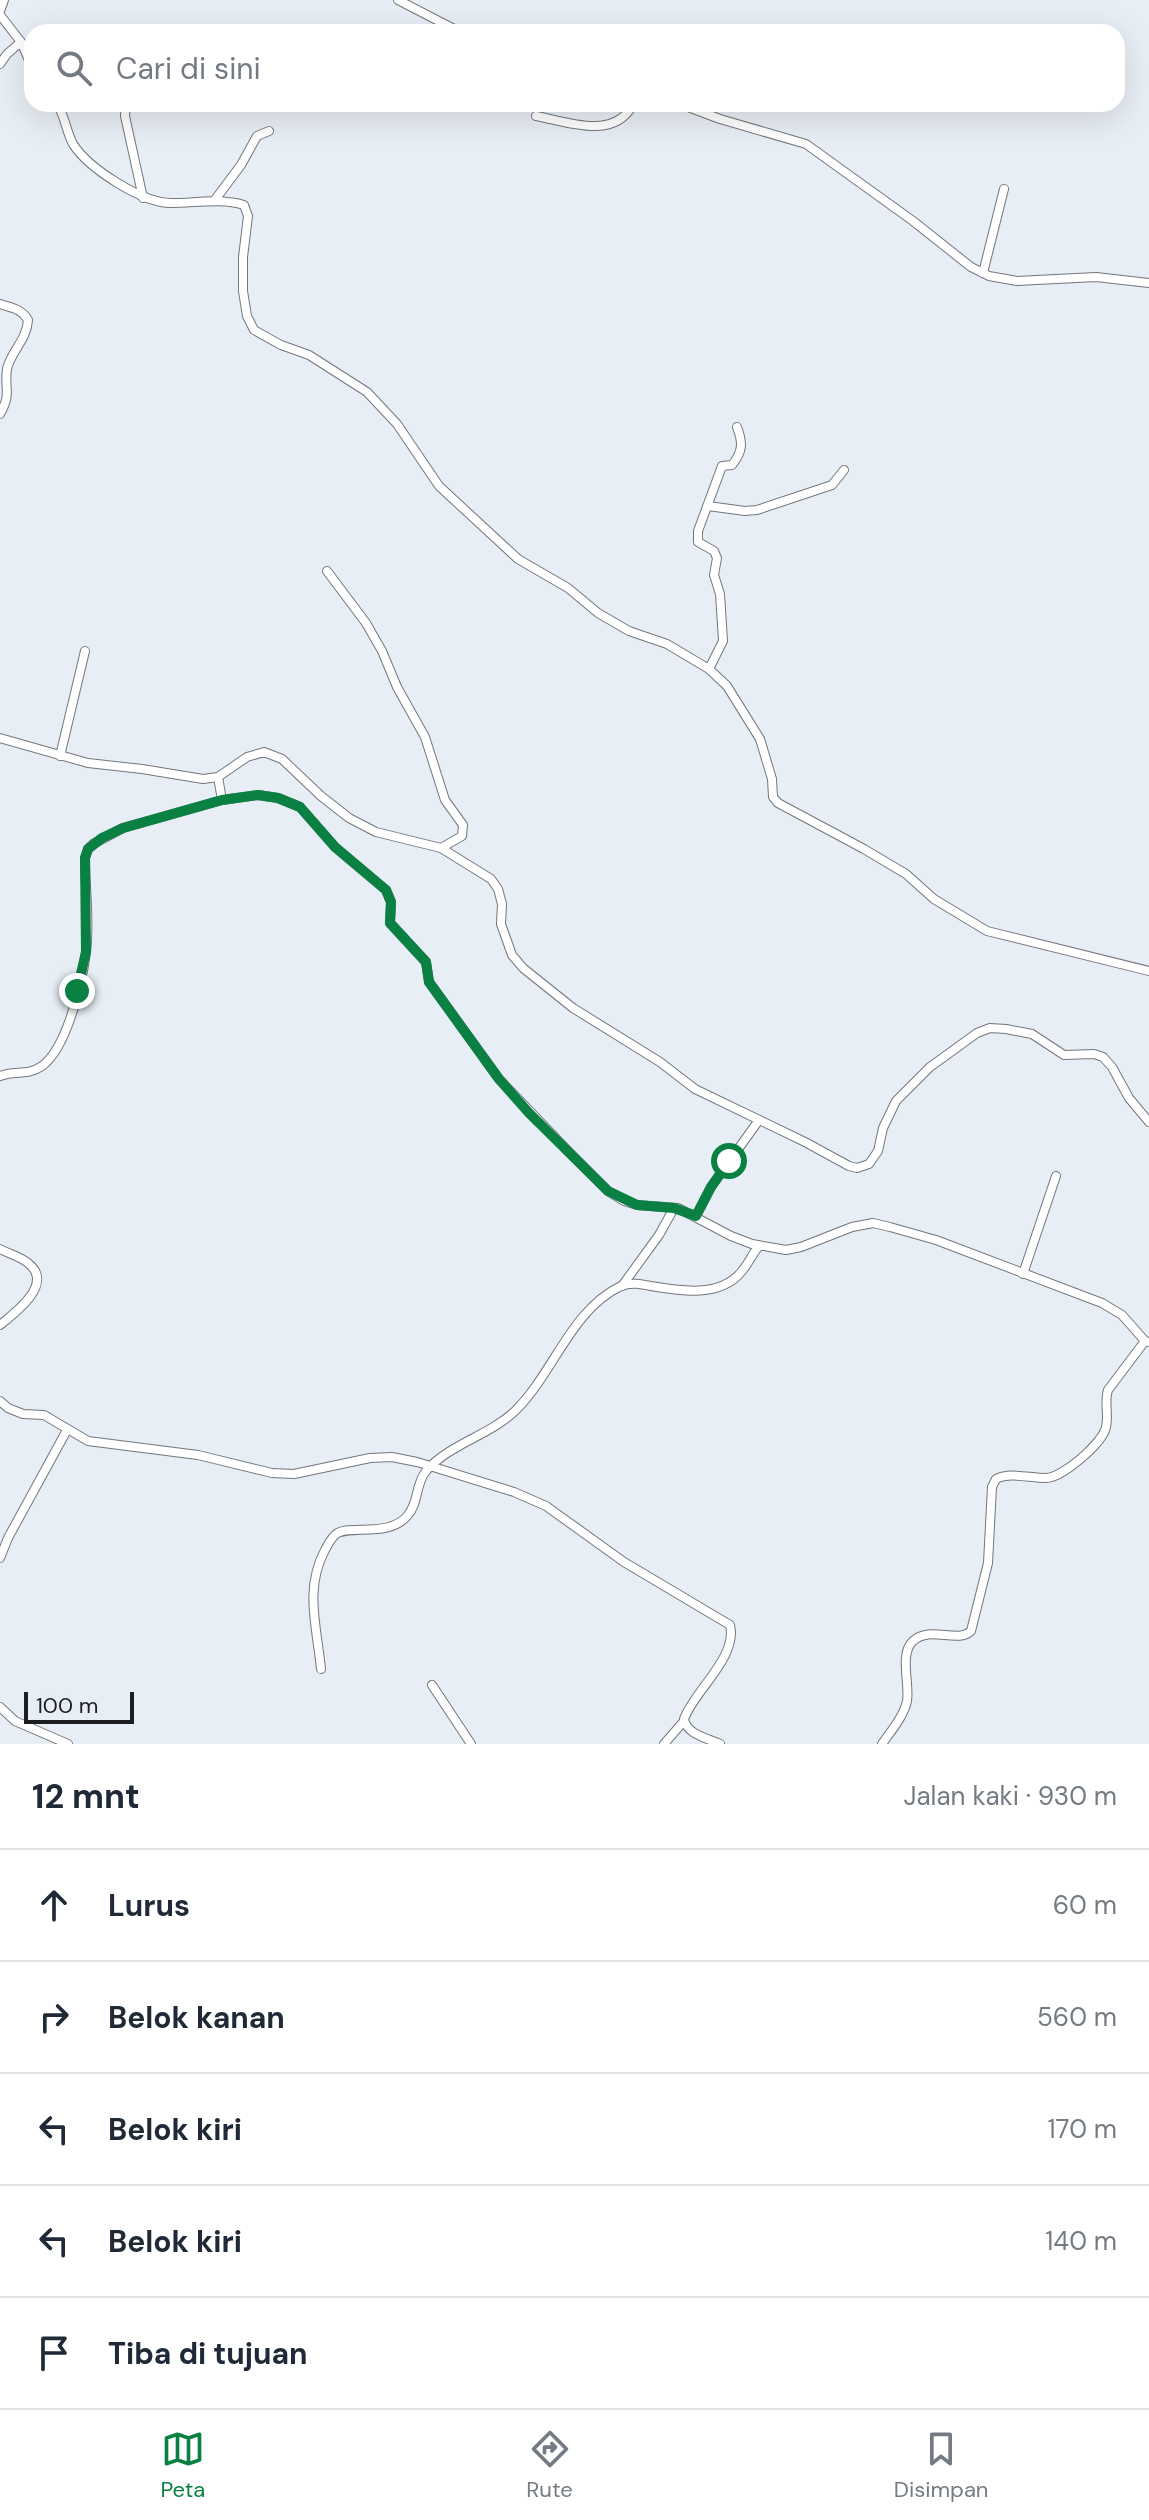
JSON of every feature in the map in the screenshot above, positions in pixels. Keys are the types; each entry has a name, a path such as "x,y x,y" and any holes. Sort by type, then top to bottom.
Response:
{"street":[{"path":"4,0 0,13 24,49"},
{"path":"398,0 444,24"},
{"path":"0,64 21,42"},
{"path":"60,112 76,148 143,198 168,203 214,201 244,205 248,212 243,291 247,316 254,330 281,345 309,355 367,392 397,424 439,486 518,559 568,588 598,613 629,631 667,644 709,669 727,686 760,739 772,779 773,797 778,803 906,874 934,899 987,931 1149,971"},
{"path":"125,112 143,198"},
{"path":"536,116 579,125 610,125 626,116 627,112"},
{"path":"701,112 806,144 983,273 1017,281 1096,277 1149,283"},
{"path":"214,201 241,165 257,136 269,131"},
{"path":"983,273 1004,189"},
{"path":"0,304 24,313 28,320 25,336 7,370 9,391 0,414"},
{"path":"709,669 723,641 719,589 714,575 717,554 698,542 701,521 722,466 732,465 741,451 737,427"},
{"path":"708,506 757,510 832,485 844,470"},
{"path":"327,571 341,586 382,651 433,756 445,800 463,825 462,836 441,848"},
{"path":"60,756 85,651"},
{"path":"0,738 88,763 185,777 218,777 247,757 264,752 282,759 349,818 376,832 441,848 491,879 498,889 506,944 523,968 573,1008 660,1062 695,1089 849,1166 857,1168 869,1164 878,1151 883,1128 896,1101 930,1067 977,1033 990,1028 1032,1034 1064,1055 1094,1054 1103,1057 1129,1098 1149,1122"},
{"path":"218,777 222,800"},
{"path":"0,1076 29,1073 41,1067 54,1055 62,1041 86,952 85,858 88,849 123,828 222,800 258,795 278,798 300,807 335,847 386,890 391,902 390,923 426,962 429,982 499,1079 608,1191 637,1205 674,1208 696,1216 718,1231 759,1246 786,1250 852,1227 873,1223 936,1240 1102,1303 1122,1315 1147,1341 1133,1353 1108,1390 1105,1400 1107,1425 1100,1440 1055,1477 1009,1475 996,1479 992,1487 988,1563 971,1631 964,1635 935,1633 918,1637 911,1643 907,1654 907,1704 882,1744"},
{"path":"696,1216 711,1187 759,1120"},
{"path":"1023,1274 1056,1176"},
{"path":"321,1669 312,1585 334,1535 343,1530 364,1532 395,1526 408,1516 421,1479 431,1467 500,1425 518,1409 588,1313 622,1286 659,1235 674,1208"},
{"path":"622,1286 639,1283 697,1291 720,1286 742,1271 759,1246"},
{"path":"0,1249 29,1263 37,1273 37,1284 25,1303 0,1325"},
{"path":"0,1401 23,1414 44,1415 88,1441 198,1455 272,1473 294,1474 370,1458 392,1457 514,1492 546,1506 624,1562 730,1625 732,1635 728,1649 686,1712 684,1721 664,1744"},
{"path":"0,1558 67,1430"},
{"path":"432,1685 471,1744"},
{"path":"0,1707 15,1721 68,1744"},
{"path":"684,1721 689,1730 720,1744"}],"route":[{"path":"77,991 86,952 85,858 93,844 113,831 205,804 258,795 278,798 300,807 335,847 386,890 391,902 390,923 426,962 429,982 499,1079 608,1191 637,1205 674,1208 696,1216 729,1161"}]}
